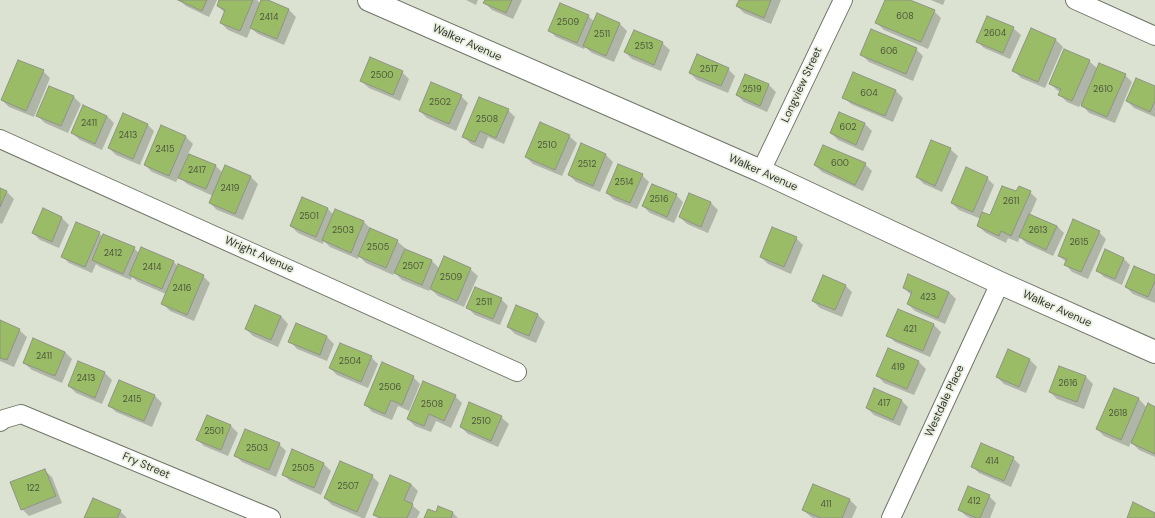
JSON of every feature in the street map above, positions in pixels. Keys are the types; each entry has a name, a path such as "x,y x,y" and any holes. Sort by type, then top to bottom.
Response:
{"street":[{"name":"Walker Avenue","path":"369,0 761,171 1000,283 1155,352"},
{"name":"Longview Street","path":"761,171 842,0"},
{"path":"1075,0 1155,36"},
{"name":"Wright Avenue","path":"0,139 517,372"},
{"name":"Westdale Place","path":"891,518 1000,283"},
{"name":"Fry Street","path":"0,422 4,419 21,414 271,518"}],"building":[{"path":"178,0 207,0 202,11"},
{"path":"219,0 253,0 240,31 220,23 225,10 217,6"},
{"path":"261,0 268,0 289,9 277,39 250,28"},
{"path":"485,0 512,0 506,13 483,3"},
{"path":"739,0 771,0 764,18 736,6"},
{"path":"885,0 910,0 935,10 921,42 875,23"},
{"path":"560,3 589,15 577,43 548,31"},
{"path":"597,13 620,23 606,56 583,46"},
{"path":"987,16 1014,27 1003,53 976,42"},
{"path":"1031,28 1056,39 1038,82 1012,71"},
{"path":"871,29 917,48 906,74 860,55"},
{"path":"634,30 663,42 654,65 624,52"},
{"path":"1064,49 1090,60 1072,101 1058,95 1061,89 1049,84"},
{"path":"697,54 729,68 721,86 689,73"},
{"path":"370,57 403,71 393,95 360,81"},
{"path":"18,60 44,70 26,111 1,100"},
{"path":"1099,63 1126,74 1107,117 1081,106"},
{"path":"853,72 896,90 885,116 842,98"},
{"path":"745,74 769,84 760,106 736,95"},
{"path":"1136,78 1155,86 1155,101 1150,112 1126,101"},
{"path":"431,82 462,95 449,124 419,111"},
{"path":"49,86 74,96 61,126 36,116"},
{"path":"479,97 509,109 496,138 480,131 475,142 462,137"},
{"path":"83,105 107,116 95,144 71,133"},
{"path":"839,112 865,123 856,145 830,133"},
{"path":"123,113 148,124 133,159 108,148"},
{"path":"540,122 570,135 555,170 525,157"},
{"path":"161,125 186,136 169,176 144,165"},
{"path":"931,140 951,148 935,186 916,177"},
{"path":"581,143 606,154 593,186 568,175"},
{"path":"823,145 866,163 855,185 814,165"},
{"path":"189,154 216,165 206,189 178,178"},
{"path":"618,164 643,174 630,203 606,193"},
{"path":"225,165 251,176 235,214 209,203"},
{"path":"966,167 988,177 973,212 951,203"},
{"path":"652,184 677,194 667,217 642,206"},
{"path":"1002,186 1016,191 1019,186 1031,191 1011,236 1001,231 999,236 977,226 982,212 990,215"},
{"path":"0,188 7,191 0,207"},
{"path":"689,193 711,202 701,227 679,217"},
{"path":"302,197 328,208 316,237 290,226"},
{"path":"43,208 62,217 52,242 32,233"},
{"path":"335,209 364,221 351,253 322,240"},
{"path":"1029,214 1057,226 1046,250 1019,237"},
{"path":"1073,219 1100,231 1081,272 1064,265 1067,259 1058,256"},
{"path":"76,222 100,232 85,267 61,257"},
{"path":"772,227 797,237 784,267 760,257"},
{"path":"370,228 398,240 386,268 358,256"},
{"path":"103,234 135,247 123,274 92,260"},
{"path":"141,247 174,261 162,289 129,275"},
{"path":"405,249 432,260 422,285 394,273"},
{"path":"1105,249 1124,258 1115,279 1096,271"},
{"path":"444,256 471,268 457,301 430,289"},
{"path":"178,264 204,275 187,315 161,304"},
{"path":"1134,266 1155,275 1155,281 1148,297 1125,287"},
{"path":"908,274 949,292 938,318 907,304 912,292 903,288"},
{"path":"823,275 846,285 835,310 812,301"},
{"path":"475,287 502,298 493,319 466,308"},
{"path":"255,305 281,316 271,340 245,329"},
{"path":"516,305 538,314 529,336 507,327"},
{"path":"898,309 934,324 923,351 886,336"},
{"path":"0,320 20,329 7,360 0,358"},
{"path":"296,323 327,336 320,355 288,342"},
{"path":"33,338 65,352 55,376 23,363"},
{"path":"340,343 372,356 361,382 329,368"},
{"path":"888,348 919,361 907,389 876,376"},
{"path":"1008,349 1030,359 1019,387 996,377"},
{"path":"78,361 105,372 95,398 68,386"},
{"path":"382,362 414,376 402,405 391,400 385,414 364,405"},
{"path":"1059,366 1086,376 1077,402 1049,392"},
{"path":"119,380 155,395 144,421 108,406"},
{"path":"423,381 456,395 444,421 429,414 424,426 407,419"},
{"path":"874,388 902,400 893,420 866,408"},
{"path":"1114,388 1139,398 1121,440 1096,429"},
{"path":"469,402 502,416 491,441 460,427"},
{"path":"1148,403 1155,407 1155,454 1131,443"},
{"path":"207,415 231,425 221,450 196,440"},
{"path":"245,429 280,443 269,470 234,456"},
{"path":"981,443 1014,457 1004,481 971,467"},
{"path":"292,449 324,463 314,488 282,475"},
{"path":"340,461 373,475 357,512 324,498"},
{"path":"45,469 56,496 21,510 10,482"},
{"path":"390,475 411,484 404,500 413,504 407,518 381,518 373,515"},
{"path":"813,484 850,499 842,518 821,518 802,510"},
{"path":"968,486 990,495 980,518 958,510"},
{"path":"93,498 121,510 117,518 84,518"},
{"path":"1133,502 1155,513 1155,518 1127,518"},
{"path":"438,506 453,512 451,518 424,518 428,509 436,512"}]}
